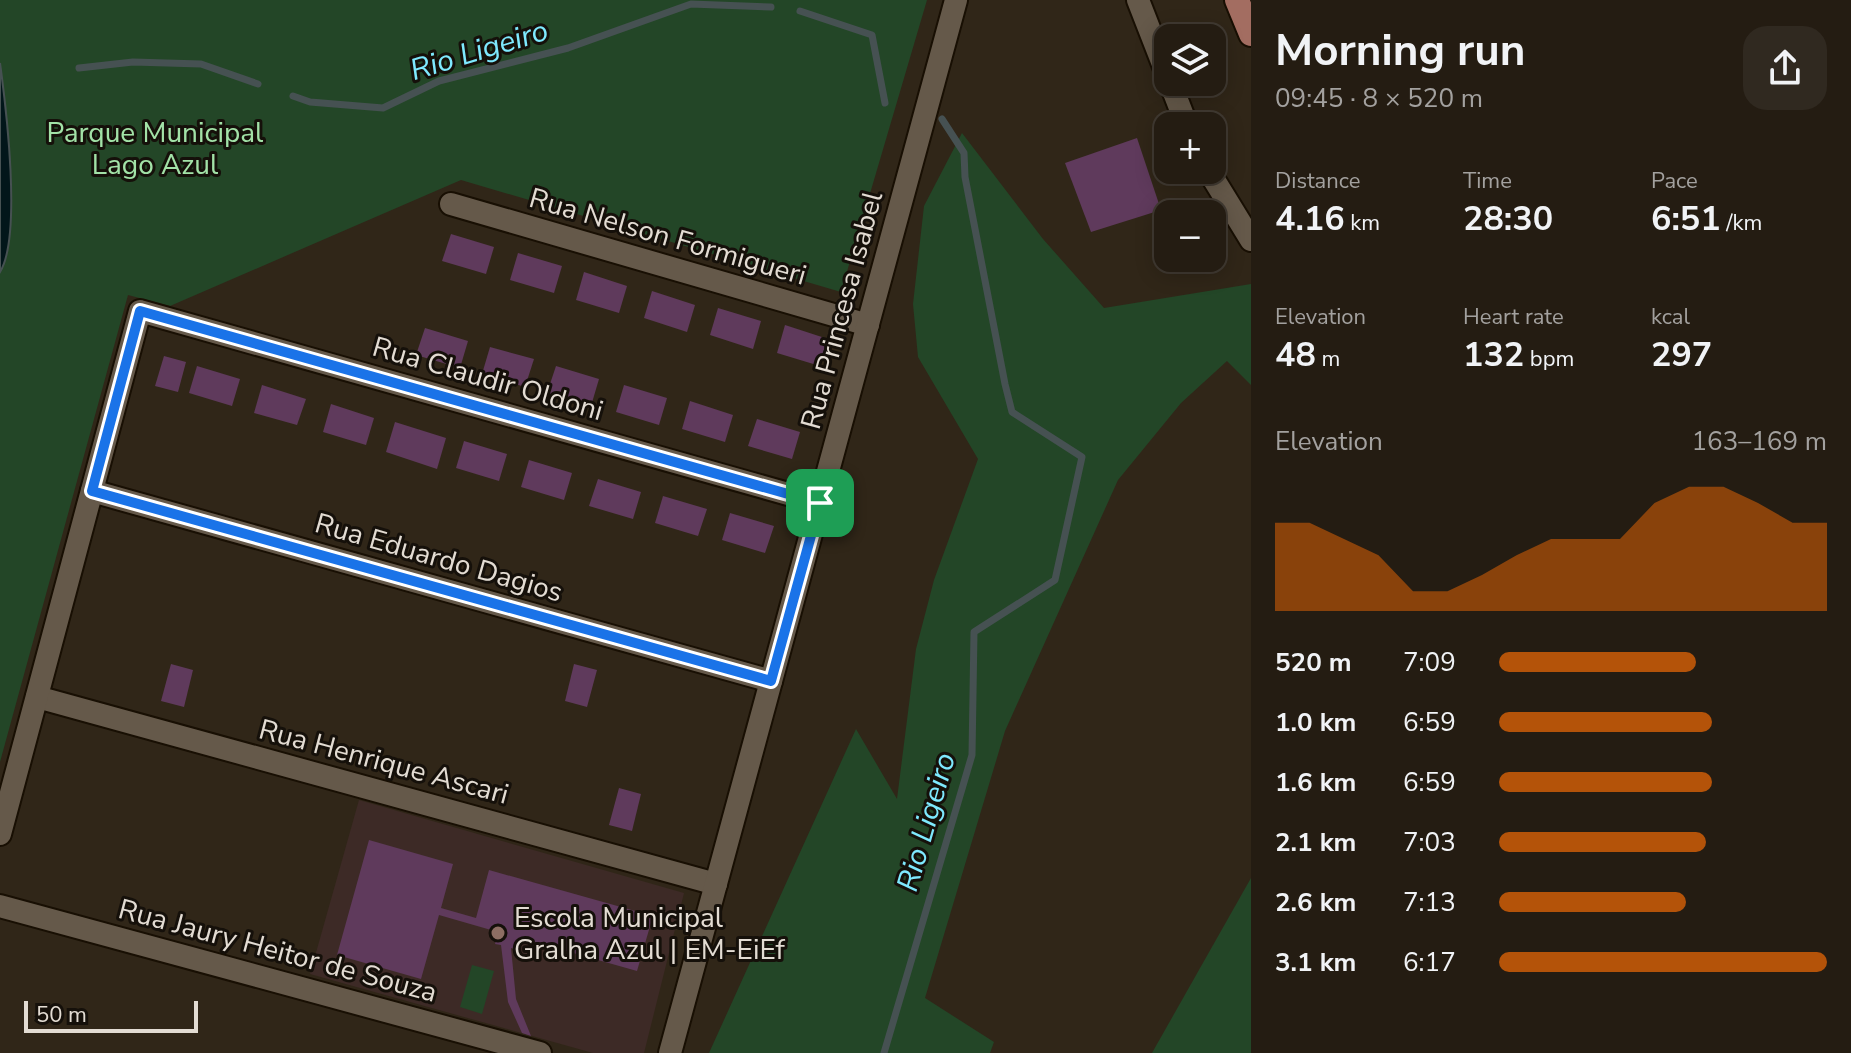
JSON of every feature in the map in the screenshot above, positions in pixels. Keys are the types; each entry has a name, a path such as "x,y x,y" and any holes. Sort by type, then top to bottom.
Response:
{"main road":[{"path":"1237,0 1251,34"}],"street":[{"name":"Rua Princesa Isabel","path":"670,1053 956,0"},
{"path":"1138,0 1154,41"},
{"path":"1217,184 1251,240"},
{"name":"Rua Nelson Formigueri","path":"451,204 868,325"},
{"name":"Rua Claudir Oldoni","path":"92,491 140,311 820,503"},
{"path":"0,834 92,491"},
{"name":"Rua Eduardo Dagios","path":"92,491 771,681"},
{"name":"Rua Henrique Ascari","path":"37,697 716,884"},
{"name":"Rua Jaury Heitor de Souza","path":"0,906 540,1053"}],"shaded area":[{"path":"0,63 11,202 7,254 0,272"},
{"name":"Escola Municipal Gralha Azul | EM-EiEf","path":"359,800 684,893 644,1053 593,1053 310,974"}],"green space":[{"name":"Parque Municipal Lago Azul","path":"0,0 927,0 841,292 461,180 170,306 128,295 0,762"},
{"path":"962,133 1043,239 1104,308 1251,284 1251,385 1227,361 1181,403 1118,480 1005,731 925,998 994,1042 990,1053 709,1053 856,729 897,799 916,649 934,580 978,459 918,357 913,304 924,206"},
{"path":"1251,878 1251,1053 1152,1053"},
{"path":"472,965 494,971 482,1014 460,1007"}],"building":[{"path":"1137,138 1158,200 1154,200 1154,212 1091,232 1065,163"},
{"path":"451,234 494,247 486,274 442,261"},
{"path":"518,253 562,266 554,293 510,280"},
{"path":"584,272 627,286 619,313 576,300"},
{"path":"652,291 695,305 687,332 644,318"},
{"path":"718,308 761,321 753,349 710,335"},
{"path":"785,325 828,339 820,366 777,353"},
{"path":"425,328 468,341 460,368 416,355"},
{"path":"490,347 534,359 525,387 482,374"},
{"path":"164,356 186,362 178,392 155,386"},
{"path":"197,366 240,379 232,406 189,393"},
{"path":"556,366 599,379 591,406 547,393"},
{"path":"262,385 306,399 297,425 254,413"},
{"path":"624,385 667,398 659,425 616,412"},
{"path":"690,401 733,415 725,442 682,429"},
{"path":"331,404 374,418 366,445 323,432"},
{"path":"757,419 800,432 792,459 748,446"},
{"path":"395,422 446,438 437,469 386,452"},
{"path":"464,441 507,454 499,481 456,468"},
{"path":"529,460 572,473 564,500 521,487"},
{"path":"598,479 641,492 633,519 589,506"},
{"path":"663,496 707,509 698,536 655,523"},
{"path":"730,513 774,526 765,553 722,540"},
{"path":"171,664 193,670 184,707 161,701"},
{"path":"574,664 597,670 587,707 565,701"},
{"path":"619,788 641,794 632,831 609,825"},
{"path":"369,840 453,864 441,908 476,918 489,870 653,916 637,971 520,938 516,950 511,948 516,999 531,1036 522,1033 508,1002 501,945 495,944 498,932 439,915 421,979 337,955"}],"waterway":[{"name":"Rio Ligeiro","path":"293,96 310,102 383,108 439,81 568,48 691,4 771,7"},
{"name":"Rio Ligeiro","path":"800,11 872,35 885,103"},
{"name":"Rio Ligeiro","path":"79,68 133,62 201,64 258,84"},
{"name":"Rio Ligeiro","path":"884,1053 972,755 974,632 1055,580 1082,457 1012,412 965,177 964,153 942,119"}],"place":[{"name":"Escola Municipal Gralha Azul | EM-EiEf","path":"498,933"}],"route":[{"path":"140,311 820,503 771,681 92,491 140,311"}]}
